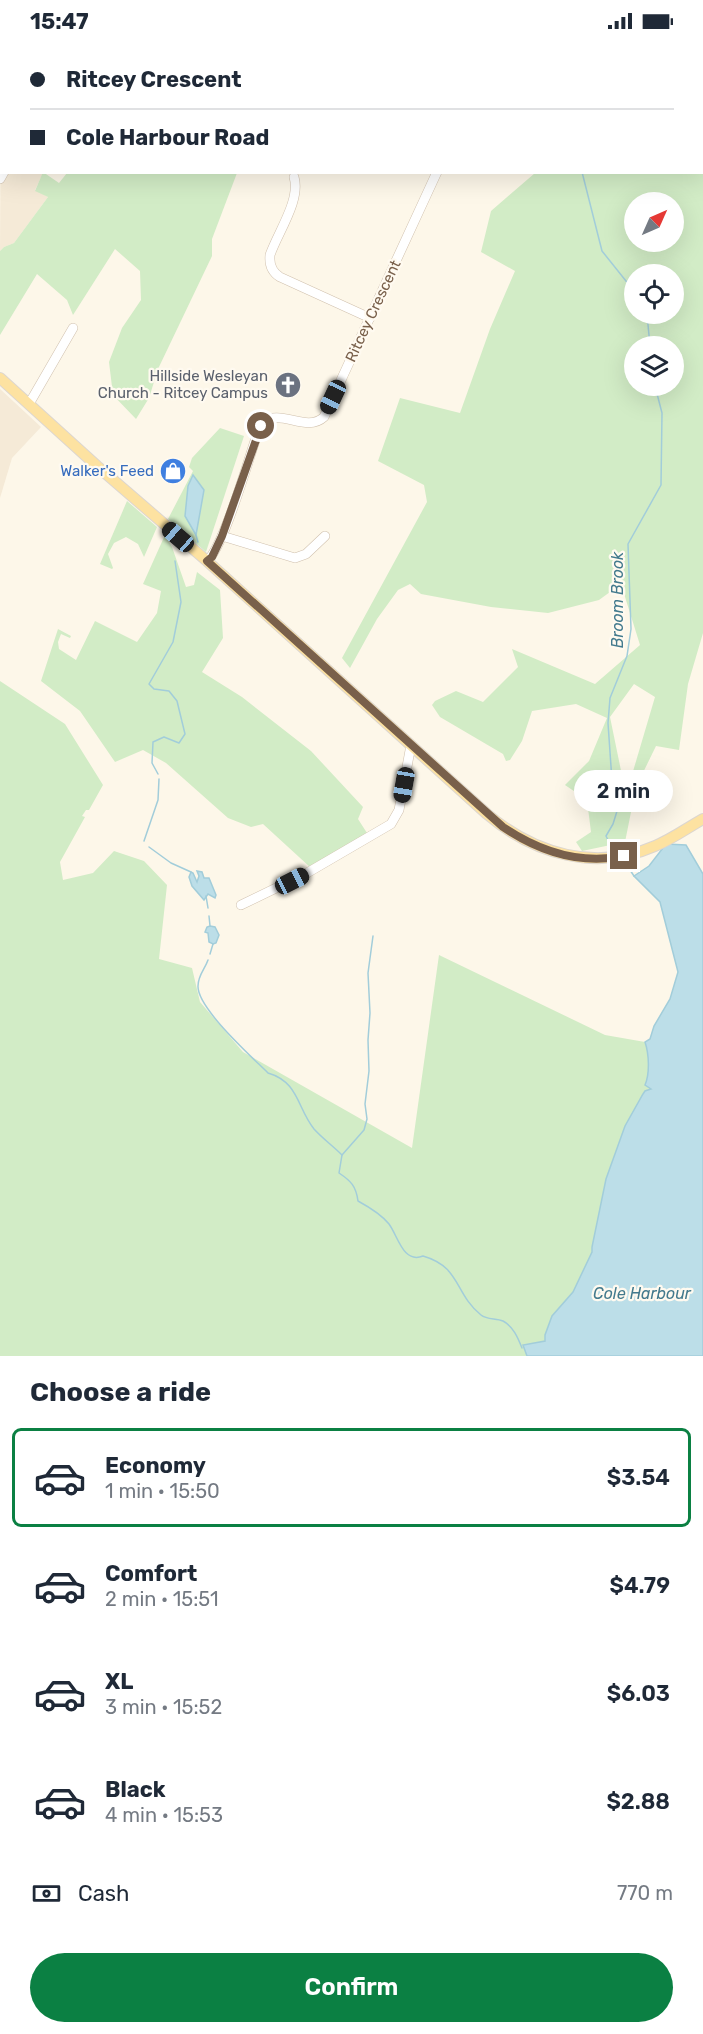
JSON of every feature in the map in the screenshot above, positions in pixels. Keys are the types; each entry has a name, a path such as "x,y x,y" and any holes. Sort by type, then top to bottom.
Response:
{"main road":[{"path":"0,378 503,827 526,842 577,858 607,859 632,854 662,843 703,819"}],"street":[{"name":"Ritcey Crescent","path":"207,561 212,557 222,536 261,426 268,419 275,417 310,423 323,418 436,174"},
{"path":"294,177 295,194 271,253 272,269 282,278 370,318"},
{"path":"29,404 73,328"},
{"path":"222,536 295,558 306,554 325,536"},
{"path":"241,905 307,873 391,824 399,810 411,745"}],"shaded area":[{"path":"0,174 43,174 35,190 48,197 14,243 0,251"},
{"path":"0,389 41,427 12,458 0,498"}],"green space":[{"path":"42,174 59,183 66,174 237,174 212,239 212,256 158,369 149,398 136,419 113,395 109,362 122,328 141,300 140,271 115,249 73,315 67,300 37,274 0,335 0,251 14,243 48,197 35,191"},
{"path":"534,174 703,174 703,633 688,684 679,750 656,746 636,787 625,842 582,851 576,842 591,832 587,800 565,785 589,761 607,718 576,704 532,711 522,741 510,760 506,761 503,754 440,717 432,705 435,701 456,691 483,702 518,667 512,649 595,684 640,645 621,584 599,600 548,613 491,607 421,594 410,584 398,590 377,619 350,668 342,658 427,502 424,485 378,461 400,398 460,413 490,329 515,271 481,252 491,211","holes":["634,684 655,697 626,795 610,717"]},
{"path":"220,428 244,436 206,552 168,519 193,471 189,467 192,458"},
{"path":"127,501 157,527 144,557 138,544 126,537 114,543 108,554 112,569 100,564"},
{"path":"165,535 172,547 186,587 194,585 197,572 220,590 223,638 202,672 242,697 311,751 363,807 358,819 367,833 311,868 263,824 251,827 228,818 166,763 143,750 115,762 80,711 41,681 58,629 71,636 70,638 61,634 58,642 59,649 76,660 95,621 137,642 157,613 161,591 143,584"},
{"path":"0,681 65,724 103,785 89,810 86,810 82,816 85,817 60,862 63,880 93,873 114,851 144,861 167,885 159,959 192,968 200,1002 243,1052 412,1148 439,955 605,1035 645,1042 650,1039 654,1026 670,999 678,972 660,902 634,876 649,866 666,844 686,845 703,874 703,1356 0,1356"}],"water":[{"path":"193,475 204,490 196,535 185,516 188,486"},
{"name":"Cole Harbour","path":"666,844 686,845 703,874 703,1356 527,1356 523,1345 545,1341 552,1316 573,1292 592,1252 606,1179 625,1126 645,1091 651,1089 645,1085 648,1064 645,1042 650,1039 654,1026 670,999 678,972 660,902 634,876 649,866"},
{"path":"197,871 202,872 204,878 209,878 216,895 215,898 208,894 204,900 192,886 189,877 191,872 193,873 197,882 199,876"},
{"path":"210,926 215,927 219,935 216,943 213,944 209,942 208,933 205,932"}],"waterway":[{"name":"Broom Brook","path":"583,174 602,251 624,278"},
{"name":"Broom Brook","path":"648,324 649,336"},
{"name":"Broom Brook","path":"614,852 606,836 613,824 622,795 612,781 608,723 610,698 627,656 631,629 628,544 661,485 662,413 658,396"},
{"path":"196,535 198,542"},
{"path":"158,774 152,763 153,742 164,737 179,743 185,734 177,701 169,691 154,689 149,684 173,642 181,602 175,561"},
{"path":"144,841 158,800 159,779"},
{"path":"149,847 171,863 191,872"},
{"name":"Broom Brook","path":"624,861 634,876"},
{"path":"206,896 208,908"},
{"path":"209,916 210,926"},
{"path":"373,936 368,973 370,1013 369,1071 365,1104 367,1119 364,1130 342,1155 339,1173 352,1184 358,1201 371,1208 389,1224 406,1253 416,1257 423,1256 444,1267 472,1307 483,1317 507,1323 522,1348"},
{"path":"210,954 213,944"},
{"path":"208,960 198,982 200,995 206,1007 227,1032 268,1073 278,1077 292,1089 314,1129 342,1155"}],"place":[{"name":"Hillside Wesleyan Church - Ritcey Campus","path":"288,385"},
{"name":"Walker's Feed","path":"173,471"}],"route":[{"path":"261,426 222,536 212,557 207,561 503,827 526,842 559,854 592,859 624,856"}]}
